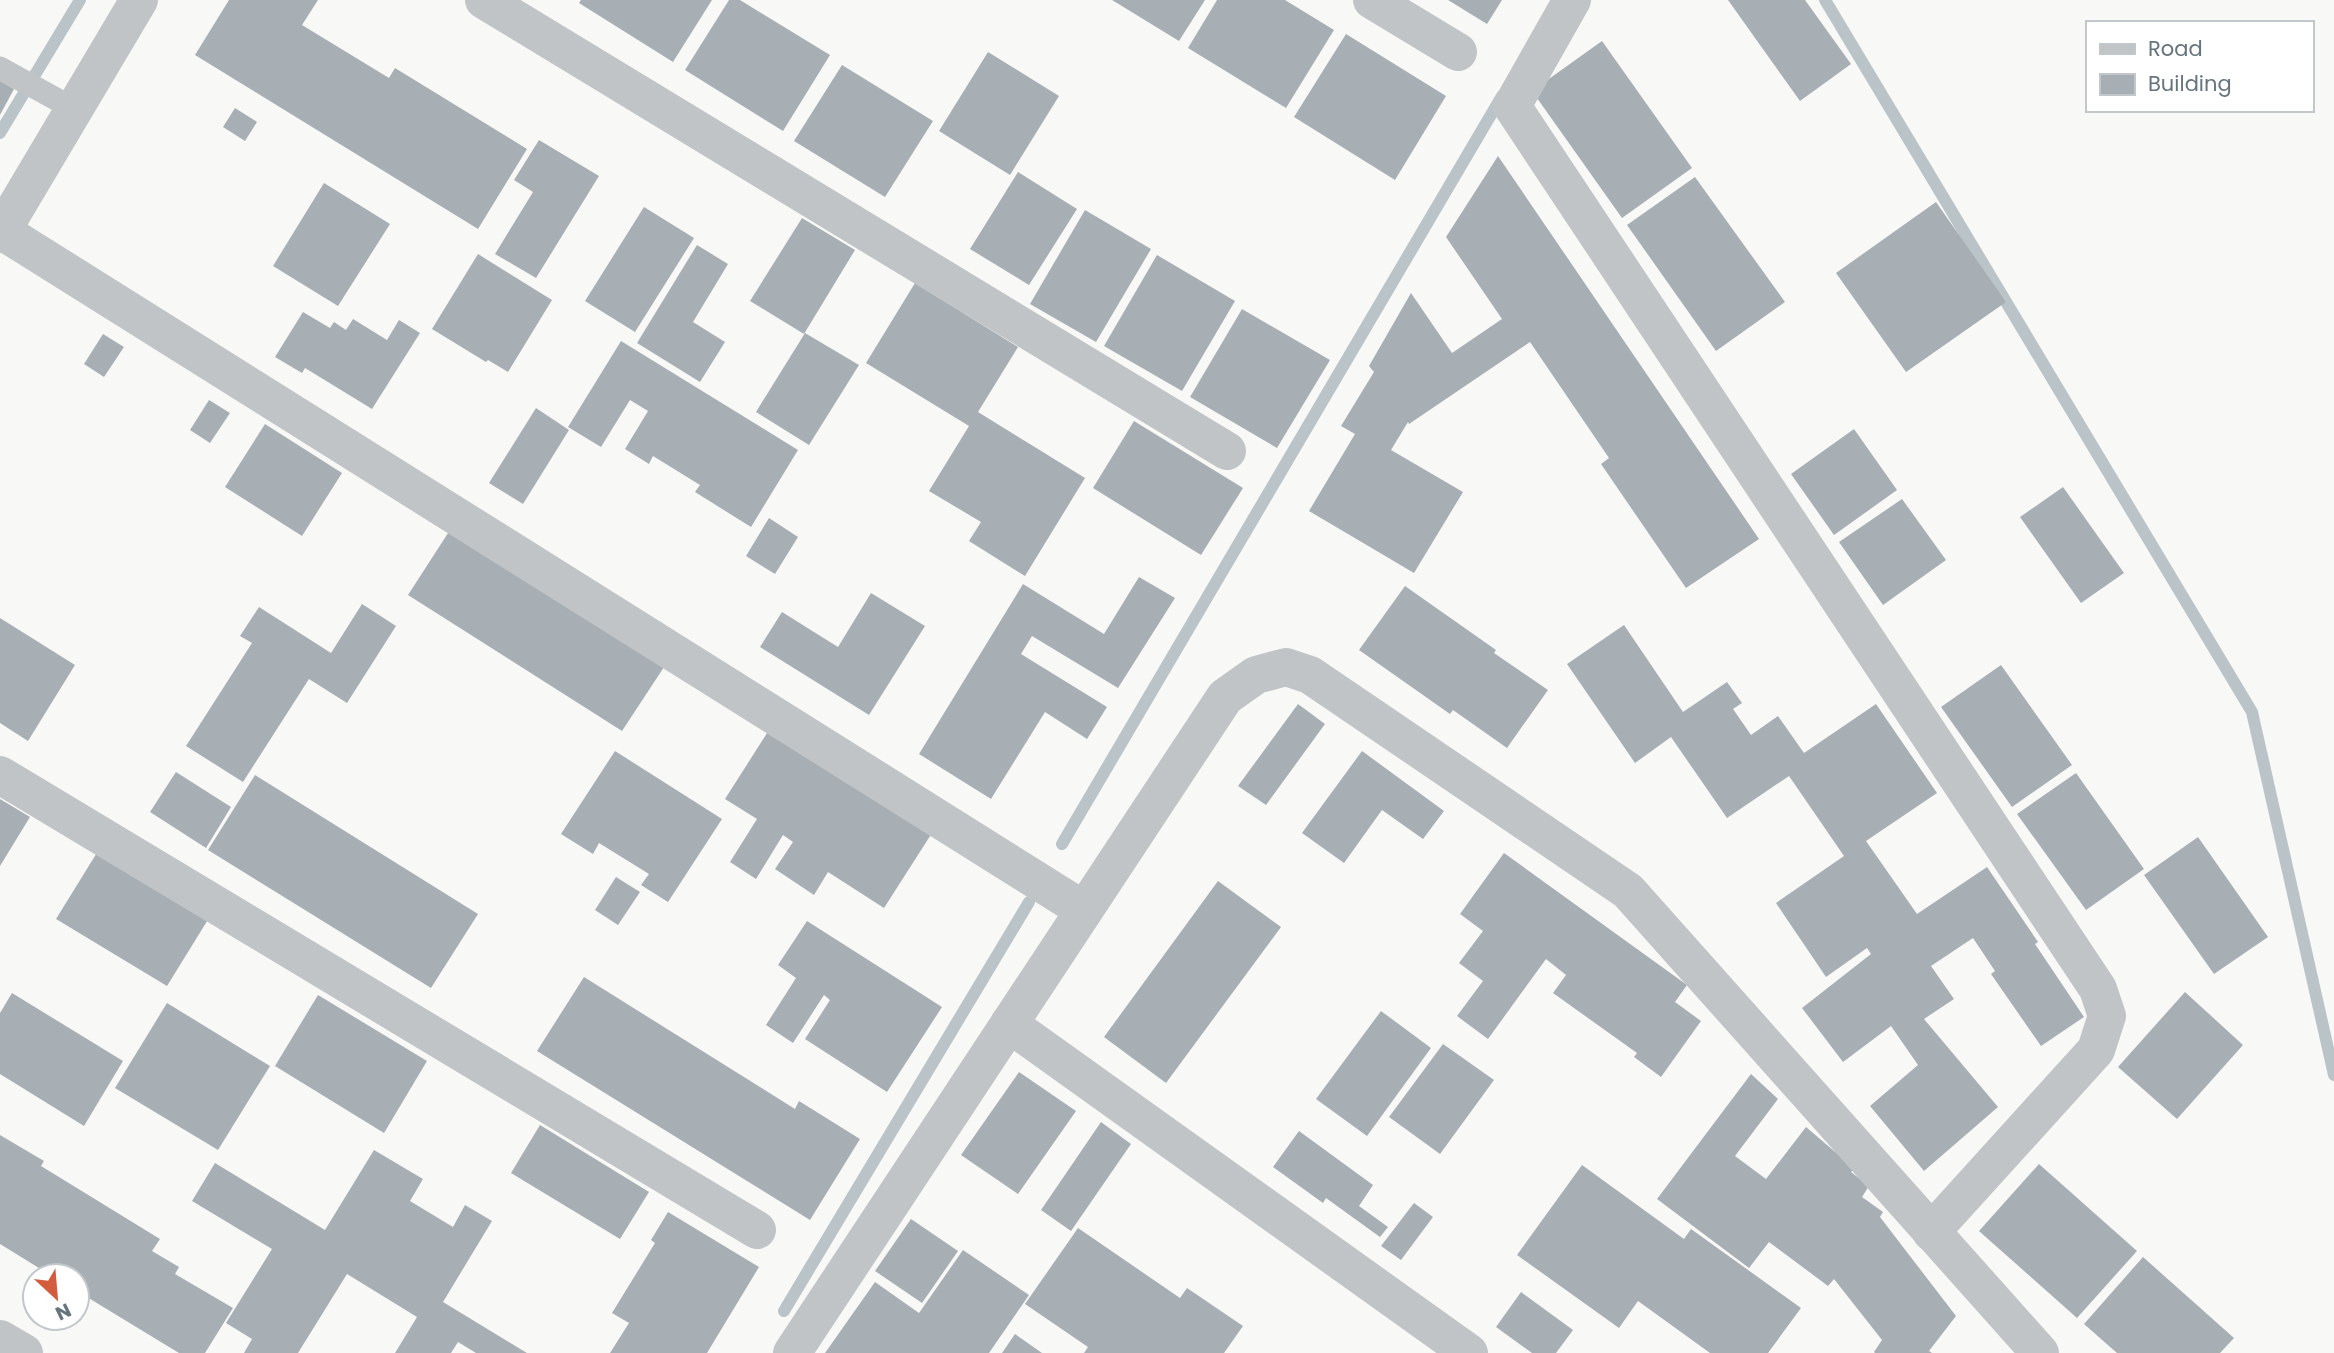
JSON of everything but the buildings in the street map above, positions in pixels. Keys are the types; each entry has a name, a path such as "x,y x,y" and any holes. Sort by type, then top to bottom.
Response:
{"street":[{"path":"139,0 59,100 1,232 1084,910"},
{"path":"484,0 1227,451"},
{"path":"1373,0 1458,52"},
{"path":"1572,0 1512,106 2098,989 2107,1016 2096,1050 1931,1232"},
{"path":"792,1353 1224,697 1256,675 1286,667 1310,675 1628,891 2040,1353"},
{"path":"0,775 757,1230"},
{"path":"1009,1024 1469,1353"},
{"path":"0,1339 24,1353"}],"lane":[{"path":"7,71 59,100"}],"waterway":[{"path":"0,133 80,0"},
{"path":"1825,0 2252,712 2334,1075"},
{"path":"1062,844 1502,96"},
{"path":"784,1311 1029,902"}]}
